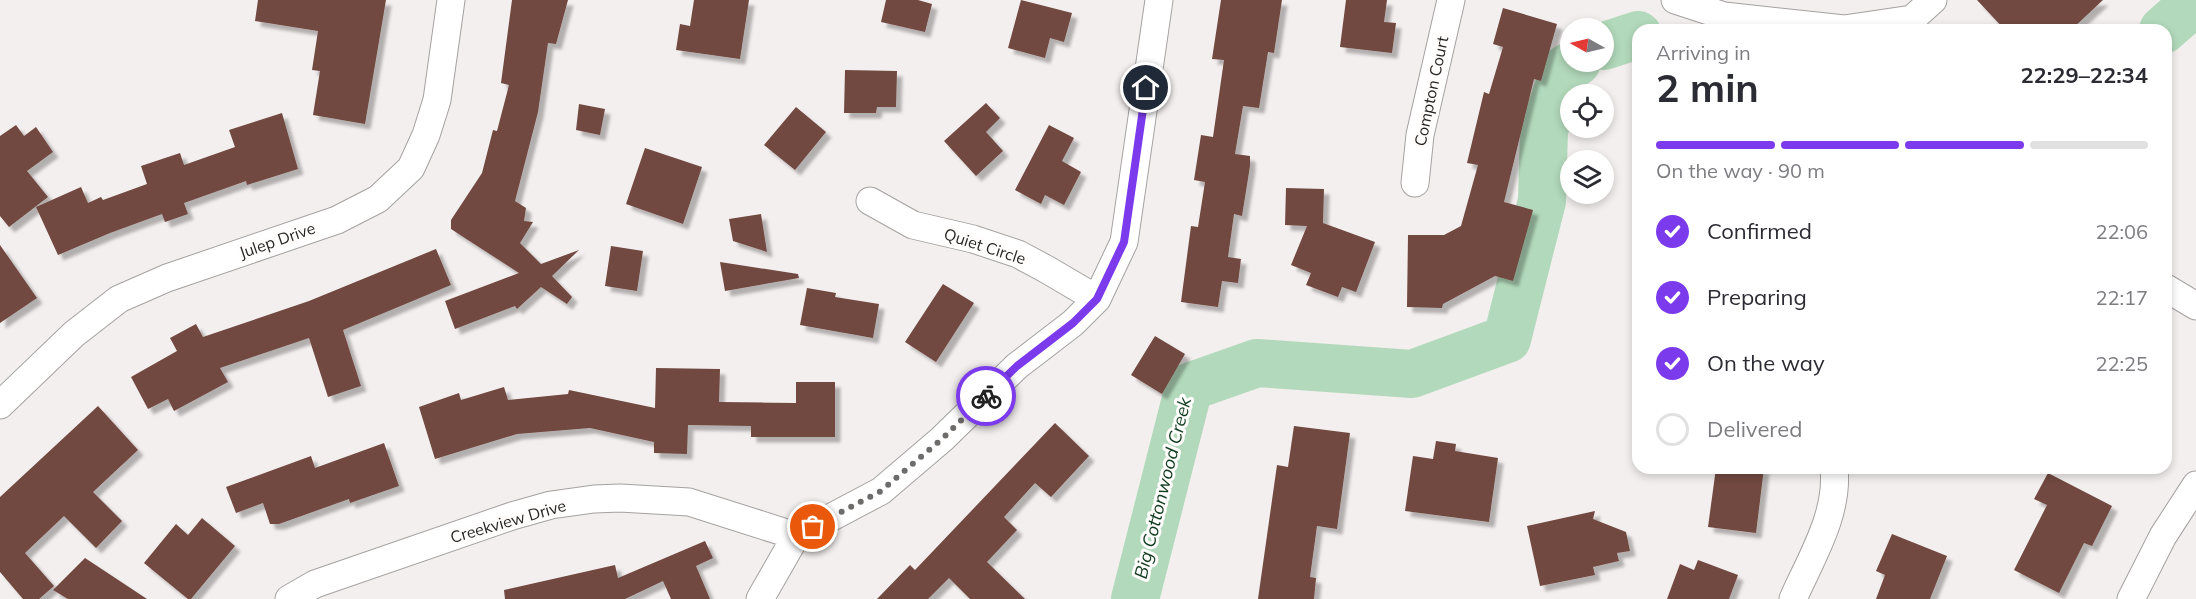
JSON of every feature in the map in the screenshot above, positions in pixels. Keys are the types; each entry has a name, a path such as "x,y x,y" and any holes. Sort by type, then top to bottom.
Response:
{"street":[{"name":"Julep Drive","path":"0,405 74,334 119,299 167,278 337,220 378,200 411,168 426,135 436,100 451,0"},
{"path":"760,599 796,536 881,491 942,439 1017,366 1073,323 1097,299 1124,242 1159,0"},
{"name":"Compton Court","path":"1414,183 1420,135 1451,0"},
{"path":"1675,0 1724,16 1798,24"},
{"path":"1878,24 1912,19 1933,0"},
{"name":"Quiet Circle","path":"870,201 913,225 973,239 1018,254 1047,268 1097,299"},
{"path":"2172,292 2196,306"},
{"path":"1793,599 1831,511 1834,474"},
{"path":"2132,599 2163,536 2196,485"},
{"name":"Creekview Drive","path":"290,599 315,584 512,516 551,505 594,499 620,498 689,502 796,536"}],"building":[{"path":"258,0 386,0 365,124 313,115 320,71 312,70 318,31 255,21"},
{"path":"512,0 568,0 556,44 548,43 538,112 515,201 526,208 524,221 533,222 520,243 541,264 579,250 552,276 572,297 567,304 541,287 517,309 515,306 455,329 445,301 519,273 451,229 451,220 482,173 493,130 497,131 509,85 501,83"},
{"path":"694,0 749,0 740,59 676,50 680,24 690,26"},
{"path":"886,0 918,0 932,4 925,32 881,22"},
{"path":"1021,0 1072,13 1064,42 1050,38 1045,58 1008,48"},
{"path":"1221,0 1282,0 1274,53 1268,52 1259,108 1243,106 1235,154 1250,156 1250,166 1242,216 1234,214 1228,257 1241,259 1238,283 1222,281 1218,307 1181,302 1191,226 1198,227 1205,182 1194,180 1201,135 1213,137 1224,60 1212,59"},
{"path":"1346,0 1387,0 1384,22 1396,23 1392,53 1340,47"},
{"path":"1977,0 2103,0 2077,24 1999,24"},
{"path":"1503,8 1557,24 1541,81 1534,79 1504,202 1533,210 1513,281 1495,276 1443,304 1442,308 1407,307 1408,235 1444,235 1461,226 1478,165 1467,163 1484,92 1489,94 1503,47 1493,44"},
{"path":"845,70 897,71 896,107 877,107 876,113 844,113"},
{"path":"986,103 1000,118 986,132 1003,151 976,176 944,141"},
{"path":"579,104 605,109 600,135 576,130"},
{"path":"796,107 826,132 795,170 764,145"},
{"path":"282,113 298,169 247,185 246,181 184,203 188,214 165,222 162,214 58,255 36,207 81,187 88,203 147,184 141,166 180,153 184,165 235,147 229,130"},
{"path":"16,125 24,136 36,127 53,152 27,171 48,197 9,227 0,216 0,136"},
{"path":"1049,125 1074,138 1062,161 1081,172 1064,205 1045,195 1041,204 1015,190"},
{"path":"645,148 702,167 683,224 626,204"},
{"path":"1286,188 1324,189 1323,223 1375,242 1356,292 1342,287 1338,297 1306,285 1311,273 1291,265 1307,226 1285,225"},
{"path":"761,214 767,252 733,241 729,219"},
{"path":"0,245 37,298 0,323"},
{"path":"611,246 643,251 637,291 605,286"},
{"path":"436,249 451,285 343,330 361,386 328,397 309,338 220,368 228,382 174,411 168,399 148,409 131,377 177,351 170,338 196,324 203,337 309,301"},
{"path":"720,262 798,274 799,278 725,291"},
{"path":"943,284 974,303 936,362 905,342"},
{"path":"807,288 836,293 835,297 879,304 873,338 800,325"},
{"path":"1155,336 1185,354 1162,394 1131,375"},
{"path":"656,368 720,369 719,402 796,403 796,382 835,382 835,437 751,437 751,426 688,425 687,454 654,453 654,442 590,428 517,434 435,459 419,407 459,393 461,400 504,387 508,400 568,394 569,390 655,408"},
{"path":"98,406 138,450 93,492 122,521 96,548 64,516 25,553 54,586 39,599 23,599 0,572 0,497"},
{"path":"1055,423 1089,456 1051,497 1035,483 1004,517 1017,530 987,562 1025,599 970,599 949,578 928,599 877,599 910,565 915,570"},
{"path":"1294,426 1350,433 1337,529 1317,526 1310,577 1316,578 1314,599 1258,599 1277,465 1288,467"},
{"path":"1436,441 1456,444 1455,451 1498,458 1489,522 1405,511 1413,456 1433,459"},
{"path":"384,443 399,486 350,503 349,499 279,524 270,524 263,503 236,513 226,487 311,456 315,468"},
{"path":"1715,474 1763,474 1756,533 1708,527"},
{"path":"2047,474 2050,474 2112,506 2092,546 2084,543 2059,593 2014,570 2047,505 2034,499"},
{"path":"1595,511 1593,519 1626,532 1630,551 1617,553 1619,561 1593,567 1595,575 1540,586 1527,526"},
{"path":"202,518 235,546 191,599 188,599 144,563 176,524 188,535"},
{"path":"1892,534 1947,556 1930,599 1876,599 1885,575 1876,571"},
{"path":"705,541 713,558 696,566 710,599 671,599 663,581 625,599 505,599 504,590 615,565 618,578"},
{"path":"85,558 147,599 68,599 53,590"},
{"path":"1698,560 1738,575 1729,599 1667,599 1680,564 1694,570"}],"waterway":[{"name":"Big Cottonwood Creek","path":"2170,24 2196,1"},
{"name":"Big Cottonwood Creek","path":"1614,43 1632,37"},
{"name":"Big Cottonwood Creek","path":"1135,599 1189,387 1257,363 1412,374 1507,339 1542,201 1544,130 1564,72"}],"way so far":[{"path":"813,527 881,491 942,439 986,396"}],"route":[{"path":"986,396 1017,366 1073,323 1097,299 1124,242 1146,88"}]}
